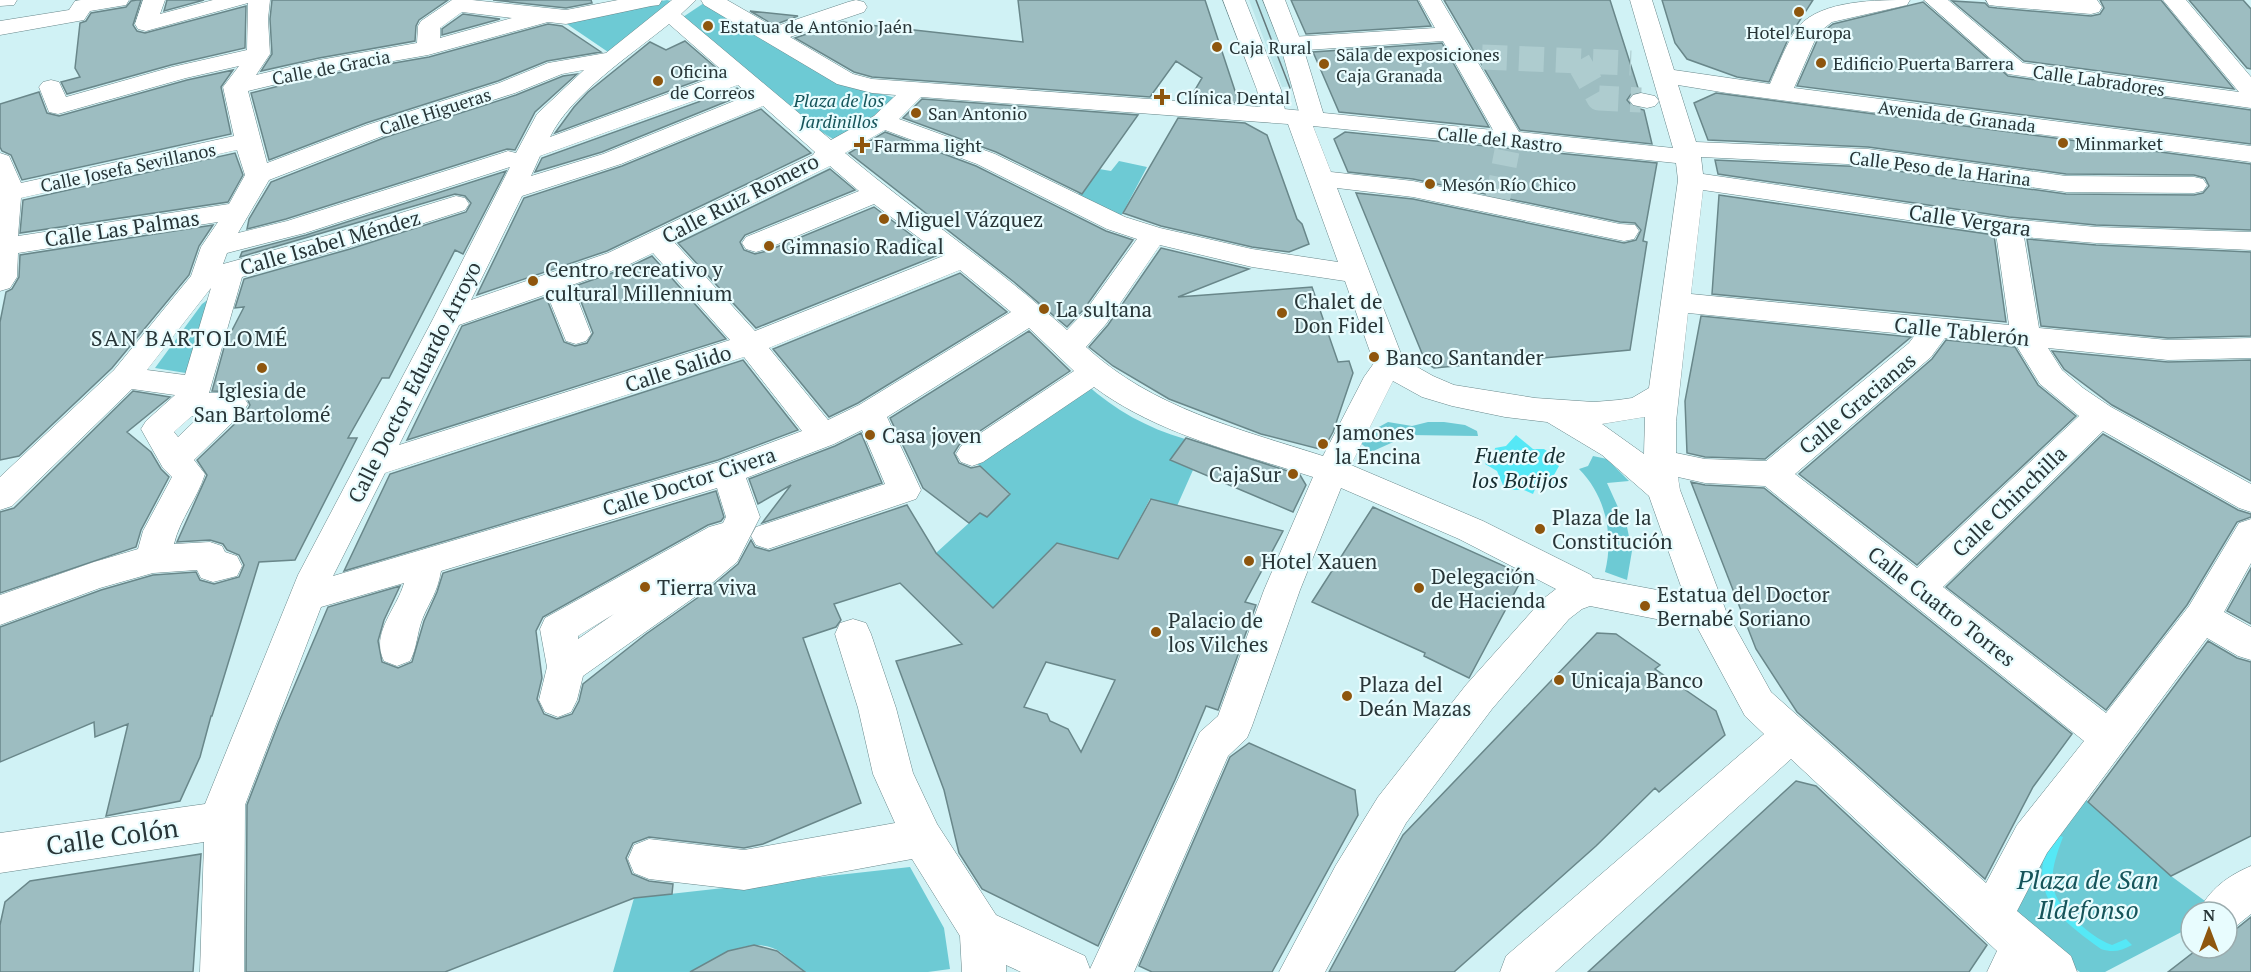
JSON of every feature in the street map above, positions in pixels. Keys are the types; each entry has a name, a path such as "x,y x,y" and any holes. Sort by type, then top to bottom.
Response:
{"street":[{"path":"0,0 6,0"},
{"path":"0,28 76,15 85,3 118,0"},
{"path":"154,0 150,33 239,0"},
{"path":"153,559 160,531 185,486 189,474 174,460 157,429 191,396 217,265 258,175 235,87 259,54 257,19 259,0"},
{"path":"424,0 543,16 574,16 613,4 645,1 648,8 677,11 707,47 828,152 1031,313 1067,349 1120,391 1188,425 1332,471 1471,530 1579,585"},
{"name":"Calle del Rastro","path":"712,0 845,79 872,86 1295,118 1688,162"},
{"path":"1234,0 1269,90 1295,118 1322,179 1390,365 1432,389 1453,396 1500,405 1614,411 1637,408 1665,393"},
{"path":"1274,0 1291,44 1295,118"},
{"path":"1430,0 1450,34 1472,57 1509,144"},
{"path":"1641,0 1688,162 1665,393 1660,422 1661,476 1709,614 1758,704 1824,762 2030,964"},
{"path":"1832,6 1836,8 1870,0"},
{"path":"1782,93 1782,84 1808,30 1832,6 1899,0"},
{"name":"Calle Labradores","path":"1935,0 2016,69 2251,101"},
{"path":"1997,0 2091,7 2086,0"},
{"path":"2174,0 2251,93"},
{"path":"428,48 429,26 458,5"},
{"path":"772,35 856,7"},
{"name":"Calle Doctor Eduardo Arroyo","path":"222,972 225,805 305,598 448,319 546,119 575,89 608,43 677,11"},
{"name":"Calle de Gracia","path":"235,87 319,67 428,48 543,16"},
{"path":"574,16 608,43"},
{"path":"707,47 713,31 722,26"},
{"path":"1291,44 1450,34"},
{"name":"Calle Higueras","path":"258,175 376,130 507,88 608,43"},
{"path":"51,87 58,107 180,72 259,54"},
{"name":"Avenida de Granada","path":"1664,75 1782,93 2251,154"},
{"path":"540,149 740,76"},
{"name":"Calle Ruiz Romero","path":"448,319 618,260 822,160 828,152 884,121 914,90"},
{"path":"521,188 612,159 765,97"},
{"path":"884,121 986,159 1116,223 1153,235 1252,258 1357,274"},
{"name":"Calle Josefa Sevillanos","path":"3,189 247,140"},
{"name":"Calle Peso de la Harina","path":"1688,162 1868,157 2066,184 2194,185"},
{"path":"0,497 125,377 217,265 334,215 508,159"},
{"name":"Calle Vergara","path":"1688,162 2008,226 2096,235 2251,241"},
{"path":"1322,179 1413,189 1624,233"},
{"path":"2066,184 2096,235"},
{"path":"0,282 3,277 5,246 3,189"},
{"path":"756,243 877,193"},
{"name":"Calle Isabel Méndez","path":"217,265 339,241 456,204"},
{"name":"Calle Las Palmas","path":"5,246 240,211"},
{"path":"2008,226 2026,337 2051,377 2072,396 2100,415 2251,499"},
{"path":"1067,349 1096,317 1153,235"},
{"path":"657,240 750,344 823,436"},
{"name":"Calle Salido","path":"386,461 750,344 963,258"},
{"path":"557,282 576,334"},
{"name":"Calle Tablerón","path":"1674,302 2168,350 2251,348"},
{"name":"Calle Doctor Civera","path":"323,593 728,472 823,436 870,413 1031,313"},
{"name":"Calle Gracianas","path":"1773,474 1920,350 1937,328"},
{"path":"1111,972 1214,744 1233,726 1282,590 1332,471 1379,377 1390,365"},
{"path":"972,454 1094,372"},
{"path":"125,377 191,396 232,404 174,460"},
{"path":"1547,409 1582,425 1661,476 1705,471 1773,474"},
{"path":"562,684 753,531 904,490 870,413"},
{"name":"Calle Chinchilla","path":"1919,588 2100,415"},
{"path":"728,472 743,517 753,531"},
{"name":"Calle Cuatro Torres","path":"1773,474 2110,739"},
{"path":"1993,914 2032,839 2202,617 2251,532"},
{"path":"0,610 94,576 153,559 210,556 213,568 225,566"},
{"path":"397,650 404,619 419,593 426,562"},
{"path":"1301,972 1392,810 1479,697 1522,645 1556,609 1569,599 1590,592 1709,614"},
{"path":"2202,617 2251,645"},
{"path":"853,634 877,708 893,774 922,838 981,930 984,972"},
{"path":"1522,972 1791,735"},
{"name":"Calle Colón","path":"0,853 225,820"},
{"path":"650,859 744,870 922,838"},
{"path":"2235,900 2251,887"},
{"path":"981,930 1069,972"}],"shaded area":[{"path":"1249,0 1262,0 1298,86 1282,87"}],"green space":[{"path":"667,0 675,2 611,54 561,20"},
{"name":"Plaza de los Jardinillos","path":"707,1 833,80 902,100 838,142 802,120 683,17"},
{"path":"1119,161 1147,167 1120,218 1078,194 1088,185 1099,169 1111,171"},
{"path":"213,296 192,374 155,368 202,304"},
{"path":"1086,384 1108,402 1132,417 1185,439 1170,460 1193,470 1177,506 1150,499 1118,559 1057,544 993,608 936,553 980,513 987,517 1010,493 975,462"},
{"path":"1388,422 1412,426 1428,422 1465,425 1477,431 1478,436 1409,435 1371,452 1356,439 1376,434 1377,428"},
{"path":"1593,456 1607,459 1629,481 1607,483 1627,527 1632,551 1627,580 1605,572 1609,545 1606,517 1596,491 1579,469 1588,466"},
{"name":"Plaza de San Ildefonso","path":"2082,796 2171,876 2204,900 2179,900 2179,933 2105,972 2080,972 1993,914"},
{"path":"910,867 944,928 950,969 928,972 796,972 787,958 777,950 764,946 751,946 724,955 701,972 613,972 634,898"}],"water":[{"name":"Fuente de los Botijos","path":"1516,435 1533,449 1544,449 1551,454 1550,461 1559,466 1554,475 1559,483 1556,487 1536,487 1533,494 1524,490 1505,490 1497,471 1485,464 1494,455 1495,448 1506,446"},
{"path":"2052,833 2063,837 2053,873 2055,893 2059,902 2077,922 2102,941 2112,945 2126,939 2132,945 2117,951 2101,949 2058,914 2044,887 2042,872"}],"building":[{"path":"141,0 133,25 137,31 145,33 246,6 245,48 171,65 67,94 61,82 80,77 75,68 80,23 86,21 91,13 126,7 131,1"},
{"path":"167,0 204,0 164,11"},
{"path":"272,0 448,0 419,20 416,26 415,41 261,71 272,54 270,19"},
{"path":"493,0 591,0 592,3 566,8"},
{"path":"1018,0 1205,0 1239,103 1189,100 1202,78 1176,61 1150,97 872,77 854,72 795,38 842,22 1023,42"},
{"path":"1291,0 1417,0 1431,26 1306,34"},
{"path":"1444,0 1610,0 1639,91 1631,94 1627,100 1633,107 1644,110 1652,144 1520,130"},
{"path":"1662,0 1813,0 1789,37 1769,82 1737,77 1687,59 1675,43"},
{"path":"2100,0 2161,0 2234,89 2024,61 1952,1 1985,3 1989,7 1997,8 2091,16 2100,14 2104,8"},
{"path":"2189,0 2243,0 2251,9 2251,69 2247,68"},
{"path":"1923,2 2008,76 2251,110 2251,144 1797,86 1820,34 1833,24"},
{"path":"750,11 798,16 774,25"},
{"path":"463,14 500,19 442,35 442,29"},
{"path":"548,24 562,26 601,52 547,61 498,81 366,123 269,160 251,93 319,76 429,57"},
{"name":"Oficina de Correos","path":"685,41 721,72 555,133 588,92 650,42 666,50"},
{"path":"1442,43 1489,127 1339,112 1313,52"},
{"path":"233,70 221,87 231,134 22,180 11,155 2,151 0,147 0,104 39,92 47,113 59,116 187,80"},
{"path":"577,74 535,112 515,150 507,149 286,219 247,229 249,219 271,182 386,137 516,95 563,76"},
{"path":"737,88 745,94 602,152 535,172 542,158"},
{"path":"1716,93 2251,164 2251,230 2096,225 2009,217 1718,174 1715,160 1868,167 2066,194 2194,195 2203,193 2209,186 2205,178 2194,175 2066,174 1868,147 1708,140 1694,103"},
{"path":"922,99 1138,115 1082,194 996,152 903,118"},
{"path":"761,109 811,153 607,251 477,295 524,198 622,166"},
{"path":"1178,118 1245,123 1267,135 1297,219 1302,224 1309,244 1289,252 1252,247 1161,226 1123,213"},
{"path":"885,132 976,166 1106,231 1133,240 1084,309 1067,327 1014,282 849,153"},
{"path":"1345,132 1657,163 1643,241 1647,242 1630,350 1434,368 1426,363 1356,193 1413,199 1624,243 1636,240 1641,230 1635,223 1620,222 1413,179 1348,172 1334,139"},
{"path":"235,153 243,175 228,202 20,233 23,200"},
{"path":"830,169 855,190 745,235 740,242 744,250 755,254 767,251 874,207 938,255 756,328 678,243"},
{"path":"506,171 463,254 455,250 389,378 382,378 348,438 357,438 295,560 259,562 200,757 180,801 106,816 128,724 95,737 94,722 0,762 0,627 101,590 153,575 196,572 200,580 214,584 239,577 244,565 239,555 227,550 223,544 210,540 177,542 207,475 197,460 245,414 250,405 246,396 251,392 212,391 225,344 244,307 235,308 244,279 350,249 466,212 471,203 465,196 455,194 240,257 242,252 306,235"},
{"path":"1719,195 1994,235 2006,322 1712,294"},
{"path":"213,225 199,246 189,275 112,368 19,456 0,460 0,322 6,292 12,289 19,277 20,255"},
{"path":"2027,239 2096,245 2251,252 2251,336 2168,338 2041,326"},
{"path":"1161,248 1249,269 1178,297 1312,287 1338,362 1349,361 1353,373 1333,432 1323,450 1261,434 1169,399 1113,366 1089,347 1108,325"},
{"path":"652,256 726,339 407,440 462,326 546,297 564,342 575,346 587,343 593,333 575,286 629,267"},
{"path":"960,273 1007,312 858,403 829,417 773,349"},
{"path":"1701,316 1911,337 1765,459 1705,457 1687,453 1685,401"},
{"path":"1029,331 1070,371 959,445 954,453 959,463 971,468 980,466 1010,494 987,517 980,513 969,523 923,488 890,418"},
{"path":"1946,340 2015,347 2038,385 2076,416 1917,565 1799,474 1932,359"},
{"path":"2052,351 2168,362 2251,360 2251,481 2112,405 2064,369"},
{"path":"743,360 798,430 718,460 344,571 390,474"},
{"path":"133,391 170,397 127,432 151,452 161,469 169,477 141,530 136,547 0,593 0,512 14,508"},
{"path":"861,433 882,483 762,523 791,485 758,504 749,479 835,446"},
{"path":"2103,434 2238,510 2251,514 2251,517 2237,522 2187,605 2106,710 1946,587"},
{"path":"1186,438 1300,475 1306,485 1293,512 1170,460"},
{"path":"1691,482 1705,485 1764,488 2072,734 2033,787 1985,879 1797,712 1756,649"},
{"path":"716,491 724,517 721,521 708,525 543,617 536,631 542,678 537,699 544,714 557,719 572,714 579,701 583,684 646,634 700,596 738,564 751,540 755,547 769,551 907,505 936,553 993,608 1057,543 1118,559 1151,499 1283,531 1245,602 1256,605 1218,710 1206,706 1175,780 1098,946 982,889 959,853 944,790 896,661 962,644 900,583 834,604 841,620 836,627 803,638 861,803 763,844 744,848 649,837 633,843 626,858 632,874 649,881 673,884 672,894 634,898 445,972 246,972 247,805 279,722 328,607 400,586 384,620 378,641 382,662 398,668 412,662 424,621 443,573","holes":["1046,662 1115,680 1081,752 1068,729 1050,721 1047,714 1024,707"]},
{"name":"Delegación de Hacienda","path":"1373,507 1524,575 1469,678 1424,656 1425,653 1312,602"},
{"path":"2251,568 2251,624 2227,611"},
{"path":"1597,633 1616,634 1660,665 1655,669 1716,711 1725,735 1659,792 1655,788 1596,846 1454,972 1329,972 1403,835"},
{"path":"2208,641 2237,658 2251,662 2251,836 2171,876 2088,802"},
{"path":"1249,743 1355,790 1358,815 1272,972 1152,972 1139,966 1230,757"},
{"path":"1796,781 1816,786 1987,945 1969,972 1588,972"},
{"path":"201,854 193,972 0,972 0,925 5,902 30,881"},
{"path":"2251,917 2251,972 2168,972 2184,960 2239,960 2239,927"},
{"path":"754,945 777,951 805,972 690,972 728,951"}],"tunnel":[{"path":"1482,57 1631,63"},
{"path":"1578,61 1599,98 1641,100"},
{"path":"1497,202 1507,151"}],"tram line":[{"path":"1256,0 1290,88"}],"place":[{"name":"Hotel Europa","path":"1799,12"},
{"name":"Estatua de Antonio Jaén","path":"708,26"},
{"name":"Caja Rural","path":"1217,47"},
{"name":"Edificio Puerta Barrera","path":"1821,63"},
{"name":"Sala de exposiciones Caja Granada","path":"1324,64"},
{"name":"Oficina de Correos","path":"658,81"},
{"name":"Clínica Dental","path":"1162,97"},
{"name":"San Antonio","path":"916,113"},
{"name":"Minmarket","path":"2063,143"},
{"name":"Farmma light","path":"862,145"},
{"name":"Mesón Río Chico","path":"1430,184"},
{"name":"Miguel Vázquez","path":"884,219"},
{"name":"Gimnasio Radical","path":"769,246"},
{"name":"Centro recreativo y cultural Millennium","path":"533,281"},
{"name":"La sultana","path":"1044,309"},
{"name":"Chalet de Don Fidel","path":"1282,313"},
{"name":"Banco Santander","path":"1374,357"},
{"name":"Iglesia de San Bartolomé","path":"262,368"},
{"name":"Casa joven","path":"870,435"},
{"name":"Jamones la Encina","path":"1323,444"},
{"name":"CajaSur","path":"1293,474"},
{"name":"Plaza de la Constitución","path":"1540,529"},
{"name":"Hotel Xauen","path":"1249,561"},
{"name":"Tierra viva","path":"645,587"},
{"name":"Delegación de Hacienda","path":"1419,588"},
{"name":"Estatua del Doctor Bernabé Soriano","path":"1645,606"},
{"name":"Palacio de los Vilches","path":"1156,632"},
{"name":"Unicaja Banco","path":"1559,680"},
{"name":"Plaza del Deán Mazas","path":"1347,696"}],"district":[{"name":"SAN BARTOLOMÉ","path":"190,337"}]}
